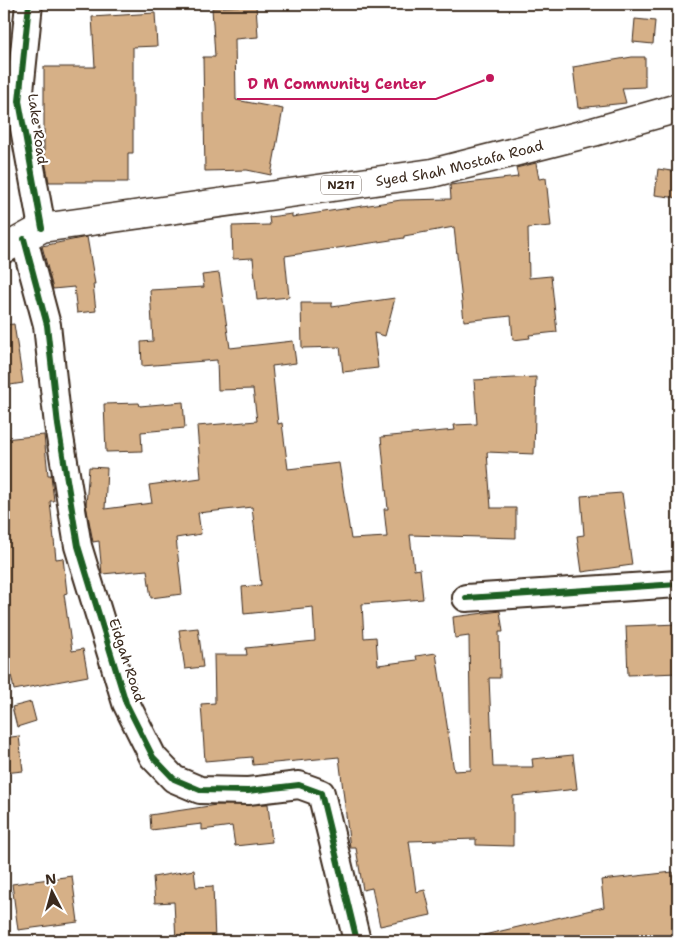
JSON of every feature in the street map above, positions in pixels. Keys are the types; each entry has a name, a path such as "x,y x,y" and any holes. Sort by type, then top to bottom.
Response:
{"highway":[{"name":"Syed Shah Mostafa Road","path":"23,239 432,173 678,108"}],"street":[{"name":"Lake Road","path":"23,239 19,101 29,4"},
{"name":"Eidgah Road","path":"23,239 47,325 58,425 78,546 126,703 153,757 174,778 200,790 248,791 299,785 321,793 357,941"},
{"path":"466,598 678,584"}],"building":[{"path":"256,5 258,37 235,39 236,100 283,109 271,175 247,170 205,171 203,57 215,57 212,8"},
{"path":"155,13 157,46 133,47 133,153 128,153 128,182 49,182 44,155 44,67 95,67 92,17"},
{"path":"635,19 655,21 653,44 633,42"},
{"path":"632,57 645,57 645,87 622,88 626,103 578,108 573,67"},
{"path":"536,163 539,179 546,178 551,226 528,228 529,278 551,276 557,332 529,335 530,338 513,340 511,316 464,321 454,227 404,236 404,238 285,256 289,297 257,300 253,258 233,259 232,226 270,225 269,217 292,214 292,217 401,200 451,199 450,185 518,177 516,168"},
{"path":"658,169 678,172 678,198 655,195"},
{"path":"87,237 95,284 93,284 96,311 77,313 74,287 53,289 42,246"},
{"path":"219,273 230,348 293,341 296,363 272,366 278,424 282,423 288,469 339,463 351,539 387,537 384,509 388,509 381,437 455,430 454,425 477,424 474,380 536,377 534,454 487,452 491,508 516,508 516,538 410,535 414,570 420,569 423,599 362,604 364,638 376,637 378,665 417,660 416,656 436,653 454,771 471,770 469,636 455,638 453,617 500,611 503,632 499,632 500,678 489,678 493,767 533,767 532,759 573,755 577,789 513,796 513,846 476,845 476,839 409,841 416,892 425,890 431,915 380,926 372,888 363,890 356,848 350,848 339,757 253,765 252,757 205,761 201,704 215,703 214,655 247,655 246,648 315,641 313,607 244,614 242,587 261,585 252,507 198,513 201,534 176,538 182,594 151,598 147,570 102,574 99,541 93,542 86,505 89,467 107,468 105,509 152,503 149,485 201,478 197,426 257,421 253,389 218,390 217,360 142,366 141,342 153,341 150,290 204,287 202,275"},
{"path":"395,298 385,336 374,333 378,368 343,372 340,347 302,348 301,303 332,303 332,307"},
{"path":"14,324 23,383 4,386 4,325"},
{"path":"183,402 185,428 141,432 142,451 106,452 104,404 139,403 140,406"},
{"path":"44,435 48,475 51,475 54,501 50,501 56,559 63,558 67,593 64,594 72,651 83,649 88,676 14,690 4,639 4,439"},
{"path":"622,493 632,565 582,572 577,536 584,535 581,496"},
{"path":"678,624 678,673 628,675 626,626"},
{"path":"198,628 203,667 185,669 179,630"},
{"path":"31,702 36,721 17,727 12,707"},
{"path":"19,736 23,771 4,773 4,738"},
{"path":"268,804 272,842 235,846 232,826 202,830 202,824 151,830 150,815 216,805"},
{"path":"194,870 196,887 213,886 215,941 176,941 174,902 155,903 153,877"},
{"path":"673,872 678,908 678,921 674,921 678,941 484,941 484,935 604,907 601,880"},
{"path":"72,876 78,922 18,930 12,884"}],"cycle path":[{"path":"29,4 19,101 42,228"},
{"path":"24,239 47,325 58,425 78,546 126,703 153,757 174,779 200,790 248,791 299,785 321,793 357,941"},
{"path":"466,598 678,584"}],"place":[{"name":"D M Community Center","path":"490,78"}]}
